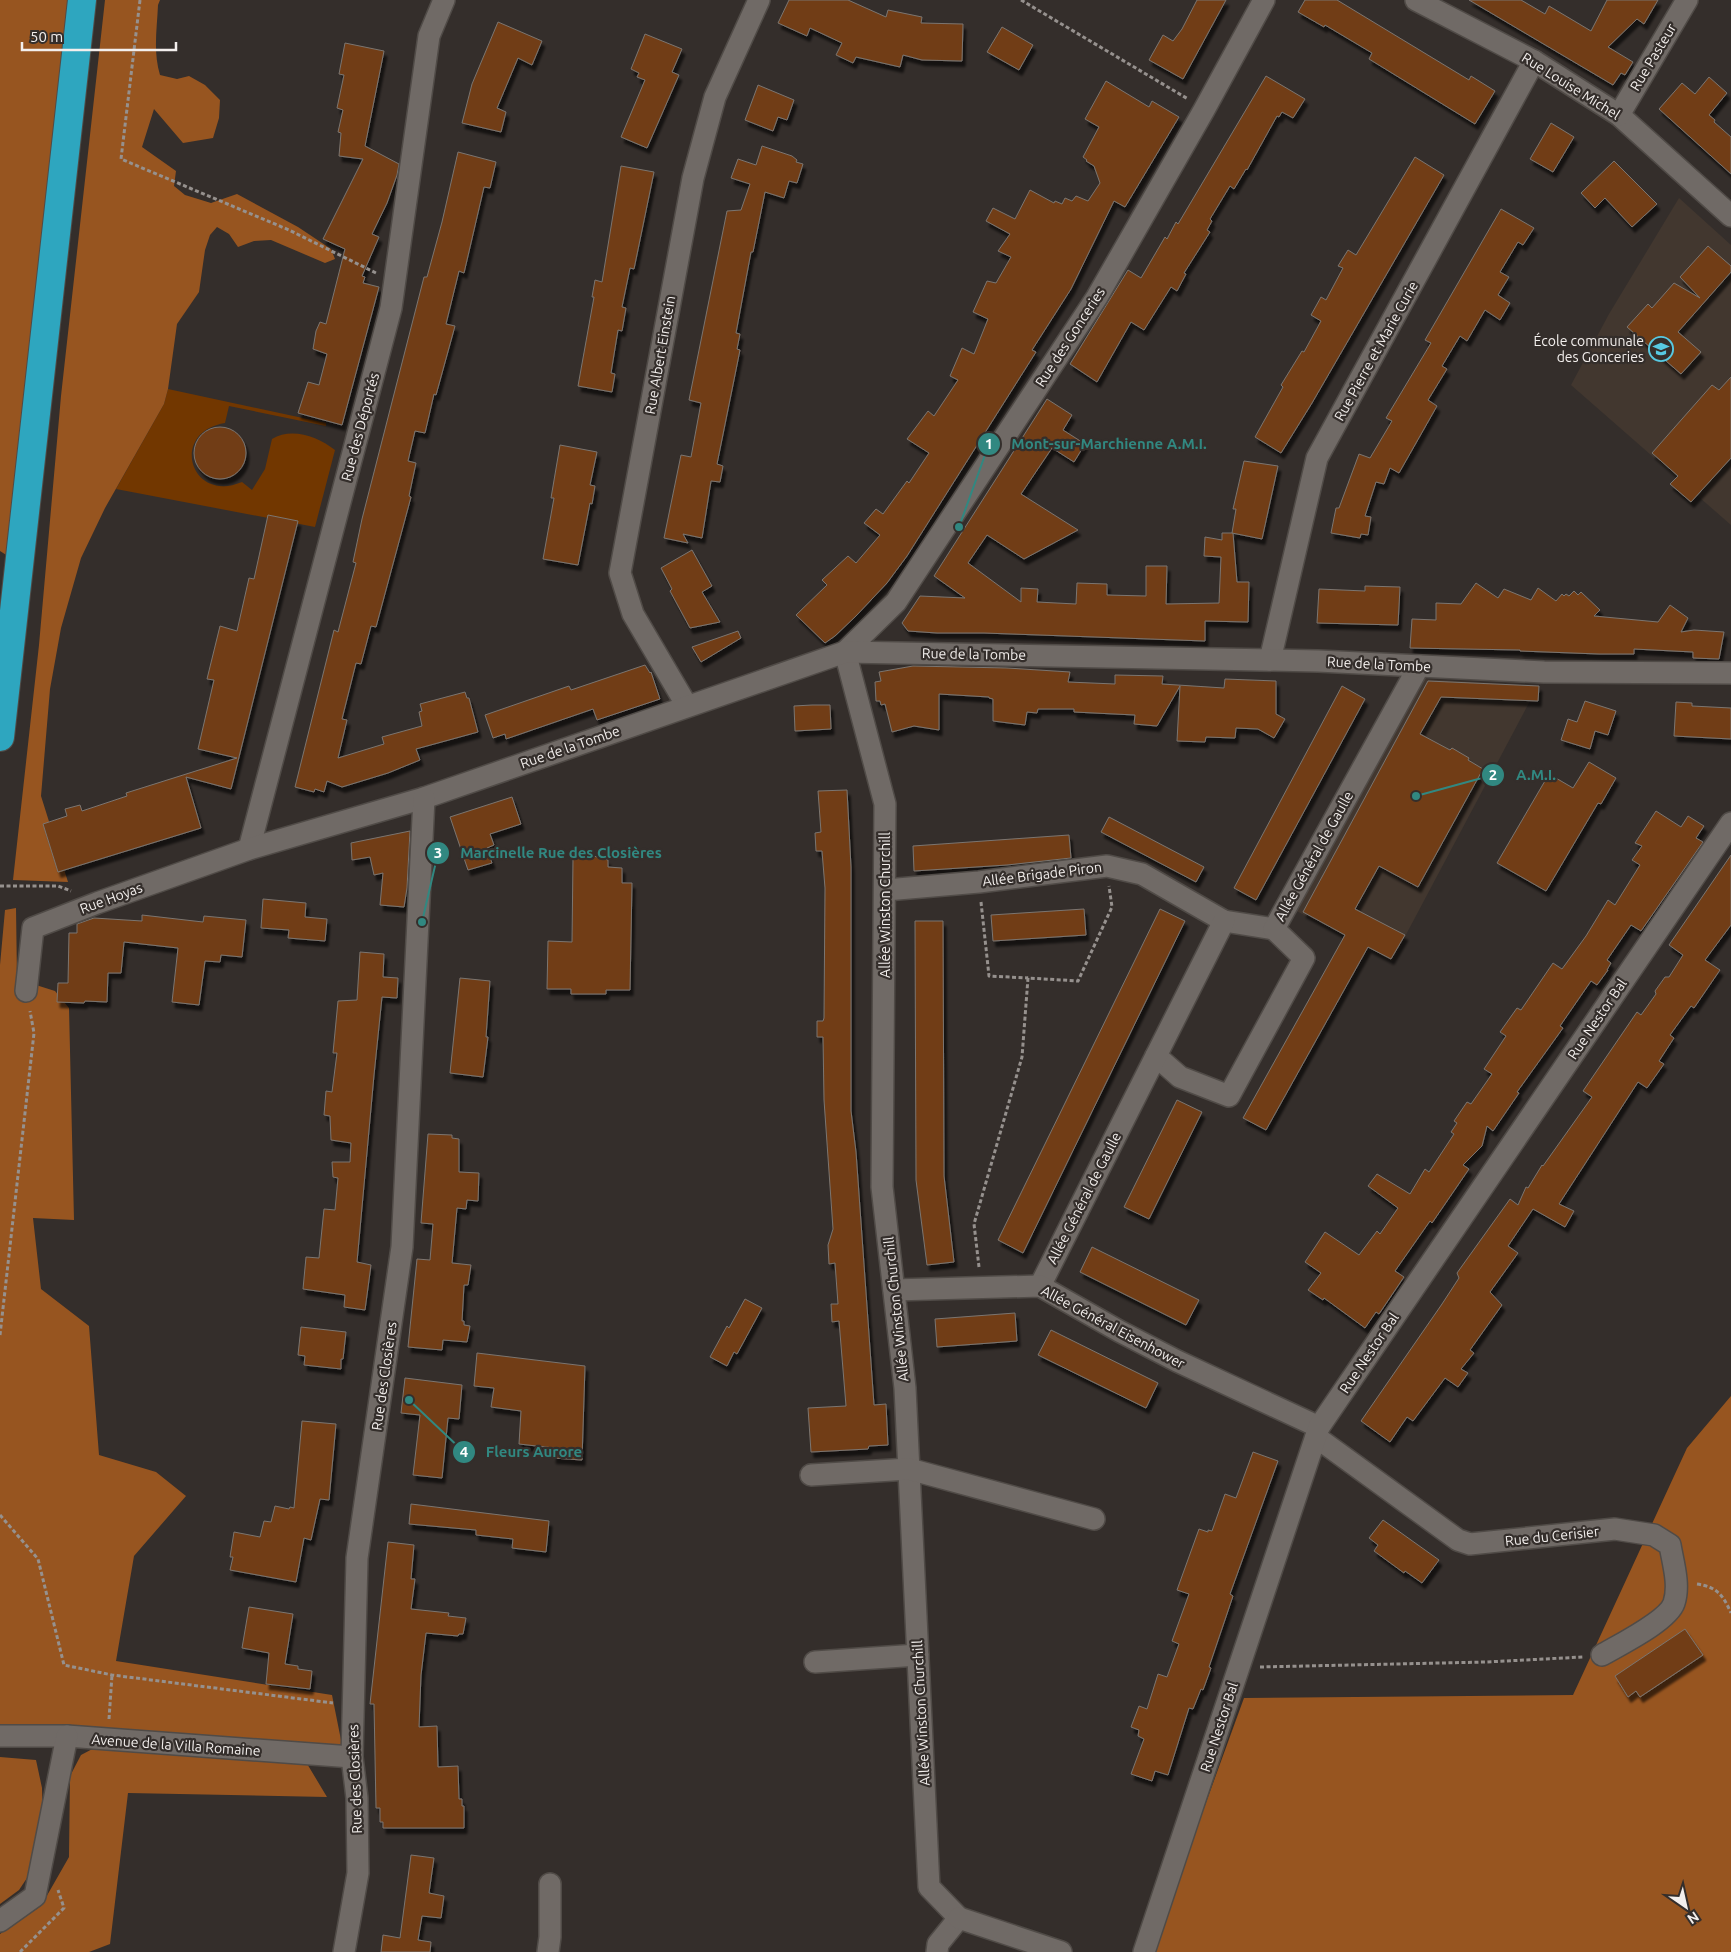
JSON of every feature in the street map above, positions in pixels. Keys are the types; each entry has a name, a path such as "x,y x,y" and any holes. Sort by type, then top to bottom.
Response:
{"highway":[{"path":"0,737 82,0"}],"street":[{"name":"Rue des Déportés","path":"248,850 391,308 429,36 444,0"},
{"name":"Rue Albert Einstein","path":"687,706 633,614 620,573 693,178 715,97 758,0"},
{"name":"Rue des Gonceries","path":"845,652 896,602 1097,297 1204,110 1264,0"},
{"name":"Rue Louise Michel","path":"1416,0 1534,61 1619,115 1731,216"},
{"name":"Rue Pasteur","path":"1619,115 1687,0"},
{"name":"Rue Pierre et Marie Curie","path":"1270,660 1317,458 1534,61"},
{"name":"Rue de la Tombe","path":"248,850 424,798 845,652 1270,660 1544,672 1731,673"},
{"name":"Allée Winston Churchill","path":"845,652 886,804 882,1187 905,1388 928,1887 959,1918"},
{"name":"Allée Général de Gaulle","path":"1156,1056 1180,1078 1229,1096 1304,958 1274,929 1419,666"},
{"name":"Rue des Closières","path":"344,1952 358,1873 356,1798 352,1757 358,1558 402,1247 424,798"},
{"name":"Rue Nestor Bal","path":"1144,1952 1317,1432 1731,823"},
{"name":"Rue Hoyas","path":"26,991 33,928 97,903 248,850"},
{"name":"Allée Brigade Piron","path":"886,890 979,882 1107,866 1142,874 1224,921 1274,929"},
{"name":"Allée Général de Gaulle","path":"1040,1286 1224,921"},
{"name":"Allée Général Eisenhower","path":"894,1290 1040,1286 1120,1331 1317,1432"},
{"name":"Rue du Cerisier","path":"1317,1432 1458,1540 1470,1544 1615,1529 1654,1535 1670,1545 1676,1580 1674,1604 1659,1621 1602,1655"},
{"path":"811,1475 909,1469 1094,1519"},
{"path":"816,1662 918,1655"},
{"name":"Avenue de la Villa Romaine","path":"0,1736 67,1736 352,1757"},
{"path":"0,1921 35,1896 67,1736"},
{"path":"548,1952 550,1937 550,1884"},
{"path":"937,1952 938,1944 959,1918 1061,1952"}],"path":[{"path":"140,0 121,159 289,230 395,282"},
{"path":"1020,0 1204,110"},
{"path":"979,882 989,976 1078,981 1112,907 1107,866"},
{"path":"0,886 58,886"},
{"path":"982,1288 974,1224 1022,1057 1028,978"},
{"path":"0,1335 34,1033 26,991"},
{"path":"0,1515 38,1559 64,1665 112,1675 354,1706"},
{"path":"1676,1580 1711,1586 1725,1599 1731,1613"},
{"path":"1239,1667 1486,1662 1602,1655"},
{"path":"107,1740 112,1675"}],"shaded area":[{"path":"0,0 69,0 11,558 0,551"},
{"path":"105,0 160,0 156,40 160,75 177,79 189,76 205,85 220,100 219,118 213,138 183,143 154,109 142,147 176,171 174,186 185,195 211,203 237,194 298,227 331,249 335,259 325,263 271,240 254,241 238,247 229,234 217,227 210,235 205,250 199,292 177,324 168,389 164,404 105,508 81,558 61,628 50,689 41,796 68,882 13,880 39,645 61,396"},
{"name":"École communale des Gonceries","path":"1679,198 1731,245 1731,525 1571,385 1609,314"},
{"path":"168,389 326,423 326,426 229,406 225,423 208,429 197,439 192,451 193,464 199,475 210,483 224,486 242,482 252,490 265,469 272,439 280,435 296,434 305,435 328,445 335,450 315,527 116,489 164,404"},
{"path":"1421,679 1538,686 1392,961 1287,906"},
{"path":"16,908 17,979 55,991 69,1008 74,1220 33,1218 41,1289 89,1326 99,1455 156,1472 186,1496 134,1556 116,1661 332,1695 343,1750 0,1728 0,965 5,910"},
{"path":"1731,1396 1731,1952 1147,1952 1196,1830 1244,1698 1573,1695 1687,1448"},
{"path":"98,1746 306,1762 327,1797 128,1793 110,1944 89,1952 0,1952 0,1934 41,1906 69,1857 70,1776 81,1755"},
{"path":"0,1757 36,1760 42,1788 43,1824 27,1878 19,1890 0,1904"}],"building":[{"path":"789,0 848,0 886,17 888,10 922,17 921,23 963,24 962,61 922,60 903,55 900,67 856,57 853,63 836,55 842,43 810,28 807,36 778,23"},
{"path":"1197,0 1226,0 1183,79 1149,60 1163,35 1173,41 1182,29"},
{"path":"1305,0 1337,0 1469,80 1471,76 1495,91 1475,124 1369,59 1372,53 1325,25 1324,27 1298,12"},
{"path":"1469,0 1521,0 1545,14 1549,6 1591,31 1607,0 1658,0 1644,24 1637,19 1608,47 1633,62 1625,75 1621,73 1613,85"},
{"path":"498,22 542,41 532,65 518,58 497,108 506,112 501,132 462,123 472,84"},
{"path":"1002,27 1033,45 1019,70 987,52"},
{"path":"645,34 682,49 672,72 679,75 647,148 621,137 645,80 637,77 639,73 631,69"},
{"path":"345,43 384,51 365,146 399,164 387,203 372,234 379,237 362,276 365,277 363,283 379,287 342,425 298,413 308,382 319,385 327,354 313,349 316,331 320,322 326,324 345,249 323,239 363,159 339,156 341,133 338,132 343,110 337,108 344,75 339,74"},
{"path":"1266,76 1305,99 1293,118 1282,112 1279,117 1277,116 1247,170 1234,189 1230,186 1210,219 1212,221 1207,230 1210,232 1184,273 1186,274 1177,291 1171,287 1144,330 1131,322 1097,382 1070,364 1128,270 1141,278 1165,237 1167,239 1176,222 1178,224"},
{"path":"1709,77 1727,93 1709,115 1731,137 1731,174 1659,109 1682,83 1695,94"},
{"path":"1106,81 1149,107 1152,101 1179,117 1125,207 1114,201 1071,289 1032,350 1036,352 907,556 887,583 856,616 825,643 796,615 827,585 822,580 848,556 856,563 880,535 864,523 876,509 883,514 907,481 909,483 929,453 907,439 928,411 934,416 958,380 950,376 962,348 974,354 988,319 973,312 987,281 996,283 1011,257 998,251 1010,234 986,221 993,208 1015,219 1030,190 1054,203 1055,201 1062,204 1065,198 1072,201 1076,196 1088,201 1100,183 1094,166 1083,157 1099,127 1085,119"},
{"path":"758,85 794,100 787,120 778,117 773,131 745,120"},
{"path":"1551,123 1574,137 1553,172 1530,159"},
{"path":"762,146 792,156 797,160 796,162 803,164 797,183 789,181 784,198 765,192 753,252 751,252 736,333 740,334 737,349 740,350 717,464 723,466 720,482 711,481 702,538 683,534 688,543 664,538 681,455 691,457 701,403 689,400 727,211 741,210 750,184 731,178 738,159 756,165"},
{"path":"458,152 496,162 490,188 484,187 464,273 459,271 446,324 455,326 436,395 434,394 425,433 415,431 408,461 416,463 409,496 411,497 376,627 371,626 361,664 356,663 342,719 347,720 338,758 384,744 382,737 422,726 419,712 422,711 420,704 465,692 467,698 469,698 478,732 416,749 420,760 388,773 342,787 327,781 324,792 315,789 314,792 295,787 334,630 338,632 356,563 353,562 362,519 424,277 427,277 442,222"},
{"path":"1415,157 1444,175 1281,453 1255,437 1283,387 1281,385 1302,351 1304,352 1321,321 1311,315 1321,297 1326,300 1343,268 1338,266 1348,250 1356,255"},
{"path":"1614,161 1657,204 1632,227 1605,198 1595,208 1581,193"},
{"path":"621,166 654,172 634,269 630,268 622,307 626,308 622,331 618,330 611,373 615,374 612,392 578,386 594,297 592,297 595,280 602,282"},
{"path":"1501,209 1534,228 1523,245 1518,242 1500,272 1509,277 1498,295 1510,303 1500,320 1485,310 1467,341 1460,336 1442,366 1447,369 1428,400 1437,406 1399,473 1390,468 1384,484 1376,482 1365,516 1371,517 1368,535 1361,534 1360,538 1331,533 1336,508 1339,508 1359,454 1370,458 1392,421 1386,418 1431,343 1425,340"},
{"path":"1708,246 1731,266 1731,272 1678,332 1701,352 1681,374 1627,327 1648,304 1652,308 1674,283 1700,298 1680,277"},
{"path":"1731,377 1731,458 1691,502 1670,484 1678,476 1652,453 1712,385 1719,390"},
{"path":"1047,399 1072,415 1063,430 1085,444 1074,462 1052,448 1021,494 1078,530 1024,559 987,535 968,563 1021,602 1021,588 1038,589 1037,602 1076,604 1077,583 1107,584 1107,595 1146,596 1146,566 1167,566 1166,604 1219,603 1221,557 1204,556 1205,537 1222,540 1222,533 1233,533 1237,582 1249,582 1248,622 1205,621 1205,641 908,631 902,623 920,596 965,598 934,576"},
{"path":"215,427 225,427 239,434 246,448 246,458 239,472 225,479 215,479 205,475 198,468 194,458 194,448 198,438 205,431"},
{"path":"560,445 597,452 590,485 595,486 592,504 590,503 578,565 543,559 554,498 551,498"},
{"path":"1244,461 1278,466 1262,539 1232,533 1236,509 1233,509"},
{"path":"268,515 298,521 231,789 186,777 201,828 58,872 43,824 67,816 65,809 80,805 82,811 127,796 126,793 237,758 198,749 214,680 207,679 220,626 237,631 249,578 254,579"},
{"path":"692,550 712,586 702,592 720,622 690,628 670,591 672,589 661,568"},
{"path":"1476,583 1498,598 1504,589 1531,600 1538,588 1556,601 1562,594 1569,596 1574,591 1578,595 1581,592 1600,610 1594,616 1658,622 1670,605 1688,618 1681,632 1694,630 1724,632 1719,659 1693,658 1693,652 1634,649 1634,654 1599,654 1410,648 1412,619 1436,620 1436,603 1461,604"},
{"path":"1365,586 1400,587 1398,625 1317,623 1319,589 1365,591"},
{"path":"738,631 741,638 701,662 692,647"},
{"path":"645,665 651,672 660,699 597,720 593,709 506,739 505,734 493,738 485,715 569,686 571,690"},
{"path":"913,666 1007,668 1070,672 1068,682 1115,684 1115,675 1163,676 1162,684 1224,688 1225,679 1276,681 1276,714 1285,719 1274,738 1258,729 1236,728 1235,738 1206,737 1205,742 1177,741 1180,686 1157,726 1134,724 1135,715 1074,712 1074,709 1038,709 1037,713 1027,712 1025,725 993,721 993,699 989,697 939,694 939,730 914,726 892,732 885,704 881,705 880,701 876,701 875,682 881,681 879,672"},
{"path":"1428,681 1539,686 1538,701 1441,697 1420,734 1450,750 1452,748 1483,769 1418,887 1379,866 1355,909 1405,935 1391,959 1368,947 1266,1130 1243,1118 1345,935 1303,912"},
{"path":"1342,686 1365,699 1256,900 1234,888"},
{"path":"1585,701 1616,711 1608,735 1595,731 1590,749 1561,740 1568,719 1577,722"},
{"path":"1676,702 1692,703 1692,706 1731,708 1731,739 1674,736"},
{"path":"830,705 831,729 795,731 794,706"},
{"path":"1589,762 1616,778 1601,804 1598,803 1546,891 1497,863 1549,774 1573,788"},
{"path":"847,790 851,867 851,1111 856,1152 874,1405 886,1404 888,1445 869,1446 868,1449 811,1452 808,1408 846,1406 839,1321 832,1322 831,1304 838,1304 835,1263 829,1264 828,1245 833,1229 824,1100 823,1037 817,1037 817,1021 823,1021 824,1018 825,888 822,851 816,851 815,833 821,832 818,791"},
{"path":"512,797 521,824 490,834 494,845 487,848 492,863 468,870 450,817"},
{"path":"1656,811 1681,827 1688,816 1704,826 1696,838 1703,842 1641,931 1631,925 1607,960 1611,963 1608,970 1597,985 1591,981 1560,1026 1563,1028 1517,1092 1519,1093 1493,1131 1487,1126 1482,1146 1463,1165 1469,1169 1432,1223 1430,1221 1395,1271 1404,1277 1379,1314 1376,1312 1365,1328 1324,1298 1323,1300 1308,1290 1321,1273 1305,1262 1325,1232 1359,1255 1377,1231 1380,1234 1398,1208 1368,1186 1377,1174 1410,1194 1425,1169 1429,1172 1454,1134 1451,1132 1457,1123 1454,1121 1467,1102 1471,1104 1492,1074 1484,1069 1506,1036 1500,1032 1517,1008 1521,1010 1553,963 1562,969 1586,936 1608,900 1615,905 1640,865 1632,860 1642,846 1635,843"},
{"path":"1109,817 1204,867 1196,882 1101,832"},
{"path":"410,831 404,907 380,905 383,873 374,875 370,857 352,860 351,843"},
{"path":"1069,835 1071,858 1007,865 914,871 913,846"},
{"path":"590,855 608,860 608,867 622,868 622,883 632,883 630,990 606,990 606,994 571,994 571,989 547,989 548,941 572,942 573,859"},
{"path":"1731,855 1731,925 1705,960 1720,970 1694,1008 1691,1006 1670,1035 1674,1038 1659,1061 1664,1064 1647,1088 1638,1082 1559,1204 1574,1211 1565,1227 1533,1209 1508,1246 1518,1253 1490,1292 1502,1305 1470,1350 1474,1353 1461,1369 1468,1373 1458,1387 1445,1378 1413,1421 1407,1417 1390,1442 1361,1421 1459,1278 1457,1273 1510,1199 1518,1205 1526,1187 1528,1188 1542,1165 1592,1097 1583,1091 1637,1012 1641,1015 1656,994 1655,991 1665,977 1669,977 1683,955 1669,945"},
{"path":"263,899 306,903 305,917 327,919 325,941 288,938 289,930 261,928"},
{"path":"1084,909 1086,935 993,941 991,915"},
{"path":"1160,909 1185,921 1023,1253 998,1240"},
{"path":"142,915 203,922 204,916 246,920 242,957 221,955 220,962 205,961 199,1005 172,1002 178,948 124,942 121,973 108,973 107,1002 57,1002 58,983 68,983 69,933 77,933 77,924 94,918 142,921"},
{"path":"915,921 943,921 944,1176 954,1262 927,1265 916,1180"},
{"path":"360,952 384,954 383,977 398,978 397,998 382,997 374,1075 357,1262 371,1265 365,1310 344,1307 345,1295 303,1289 306,1257 319,1258 324,1209 335,1210 338,1178 333,1177 332,1162 350,1162 351,1143 331,1140 330,1116 324,1115 326,1091 332,1092 337,1053 333,1053 338,1001 357,1000"},
{"path":"460,978 490,981 486,1037 488,1037 483,1077 450,1073"},
{"path":"1177,1100 1202,1112 1149,1219 1124,1207"},
{"path":"428,1134 452,1135 452,1138 459,1139 459,1172 479,1173 478,1201 467,1200 466,1209 457,1208 452,1263 471,1265 468,1285 464,1285 462,1321 464,1321 464,1325 470,1326 467,1342 443,1340 442,1350 408,1347 417,1259 430,1260 433,1224 421,1223"},
{"path":"1092,1247 1199,1300 1186,1325 1080,1272"},
{"path":"745,1299 762,1308 737,1354 734,1352 727,1366 710,1357"},
{"path":"1015,1313 1017,1341 937,1347 935,1319"},
{"path":"301,1327 346,1332 341,1369 304,1365 305,1356 298,1355"},
{"path":"1051,1330 1158,1383 1146,1408 1038,1355"},
{"path":"477,1353 585,1366 582,1460 553,1458 554,1448 519,1444 521,1411 491,1407 494,1388 474,1386"},
{"path":"405,1378 462,1385 459,1419 448,1418 442,1478 413,1475 420,1415 401,1413"},
{"path":"302,1421 336,1424 329,1500 320,1499 311,1540 304,1538 296,1582 230,1570 233,1557 230,1557 234,1532 260,1537 264,1521 271,1522 275,1506 289,1509 290,1507 294,1508"},
{"path":"1253,1452 1278,1461 1230,1594 1233,1596 1203,1690 1201,1689 1193,1709 1189,1708 1168,1775 1155,1771 1152,1781 1131,1774 1144,1739 1138,1736 1139,1730 1131,1727 1139,1706 1147,1709 1158,1674 1167,1677 1179,1644 1172,1641 1189,1594 1177,1590 1199,1529 1208,1532 1208,1530 1212,1531 1225,1494 1236,1498"},
{"path":"411,1504 549,1521 546,1552 512,1548 513,1539 476,1535 476,1530 409,1524"},
{"path":"1383,1520 1439,1560 1422,1583 1405,1571 1404,1573 1374,1551 1378,1545 1369,1538"},
{"path":"388,1542 414,1545 411,1579 415,1579 411,1609 449,1613 448,1616 466,1618 463,1634 458,1636 426,1633 421,1675 419,1727 437,1726 438,1767 458,1766 459,1799 462,1799 462,1806 464,1806 464,1828 383,1828 383,1822 380,1822 380,1808 376,1808 374,1704 370,1704"},
{"path":"249,1607 293,1614 285,1664 298,1666 298,1669 312,1671 310,1689 266,1684 269,1653 242,1648"},
{"path":"1685,1629 1703,1655 1640,1697 1636,1691 1628,1697 1615,1676"},
{"path":"411,1855 434,1858 429,1893 444,1896 441,1918 422,1916 418,1940 431,1942 430,1952 381,1952 383,1935 400,1938"}],"place":[{"name":"École communale des Gonceries","path":"1661,349"},
{"name":"Mont-sur-Marchienne A.M.I.","path":"959,527"},
{"name":"A.M.I.","path":"1416,796"},
{"name":"Marcinelle Rue des Closières","path":"422,922"},
{"name":"Fleurs Aurore","path":"409,1400"}]}
